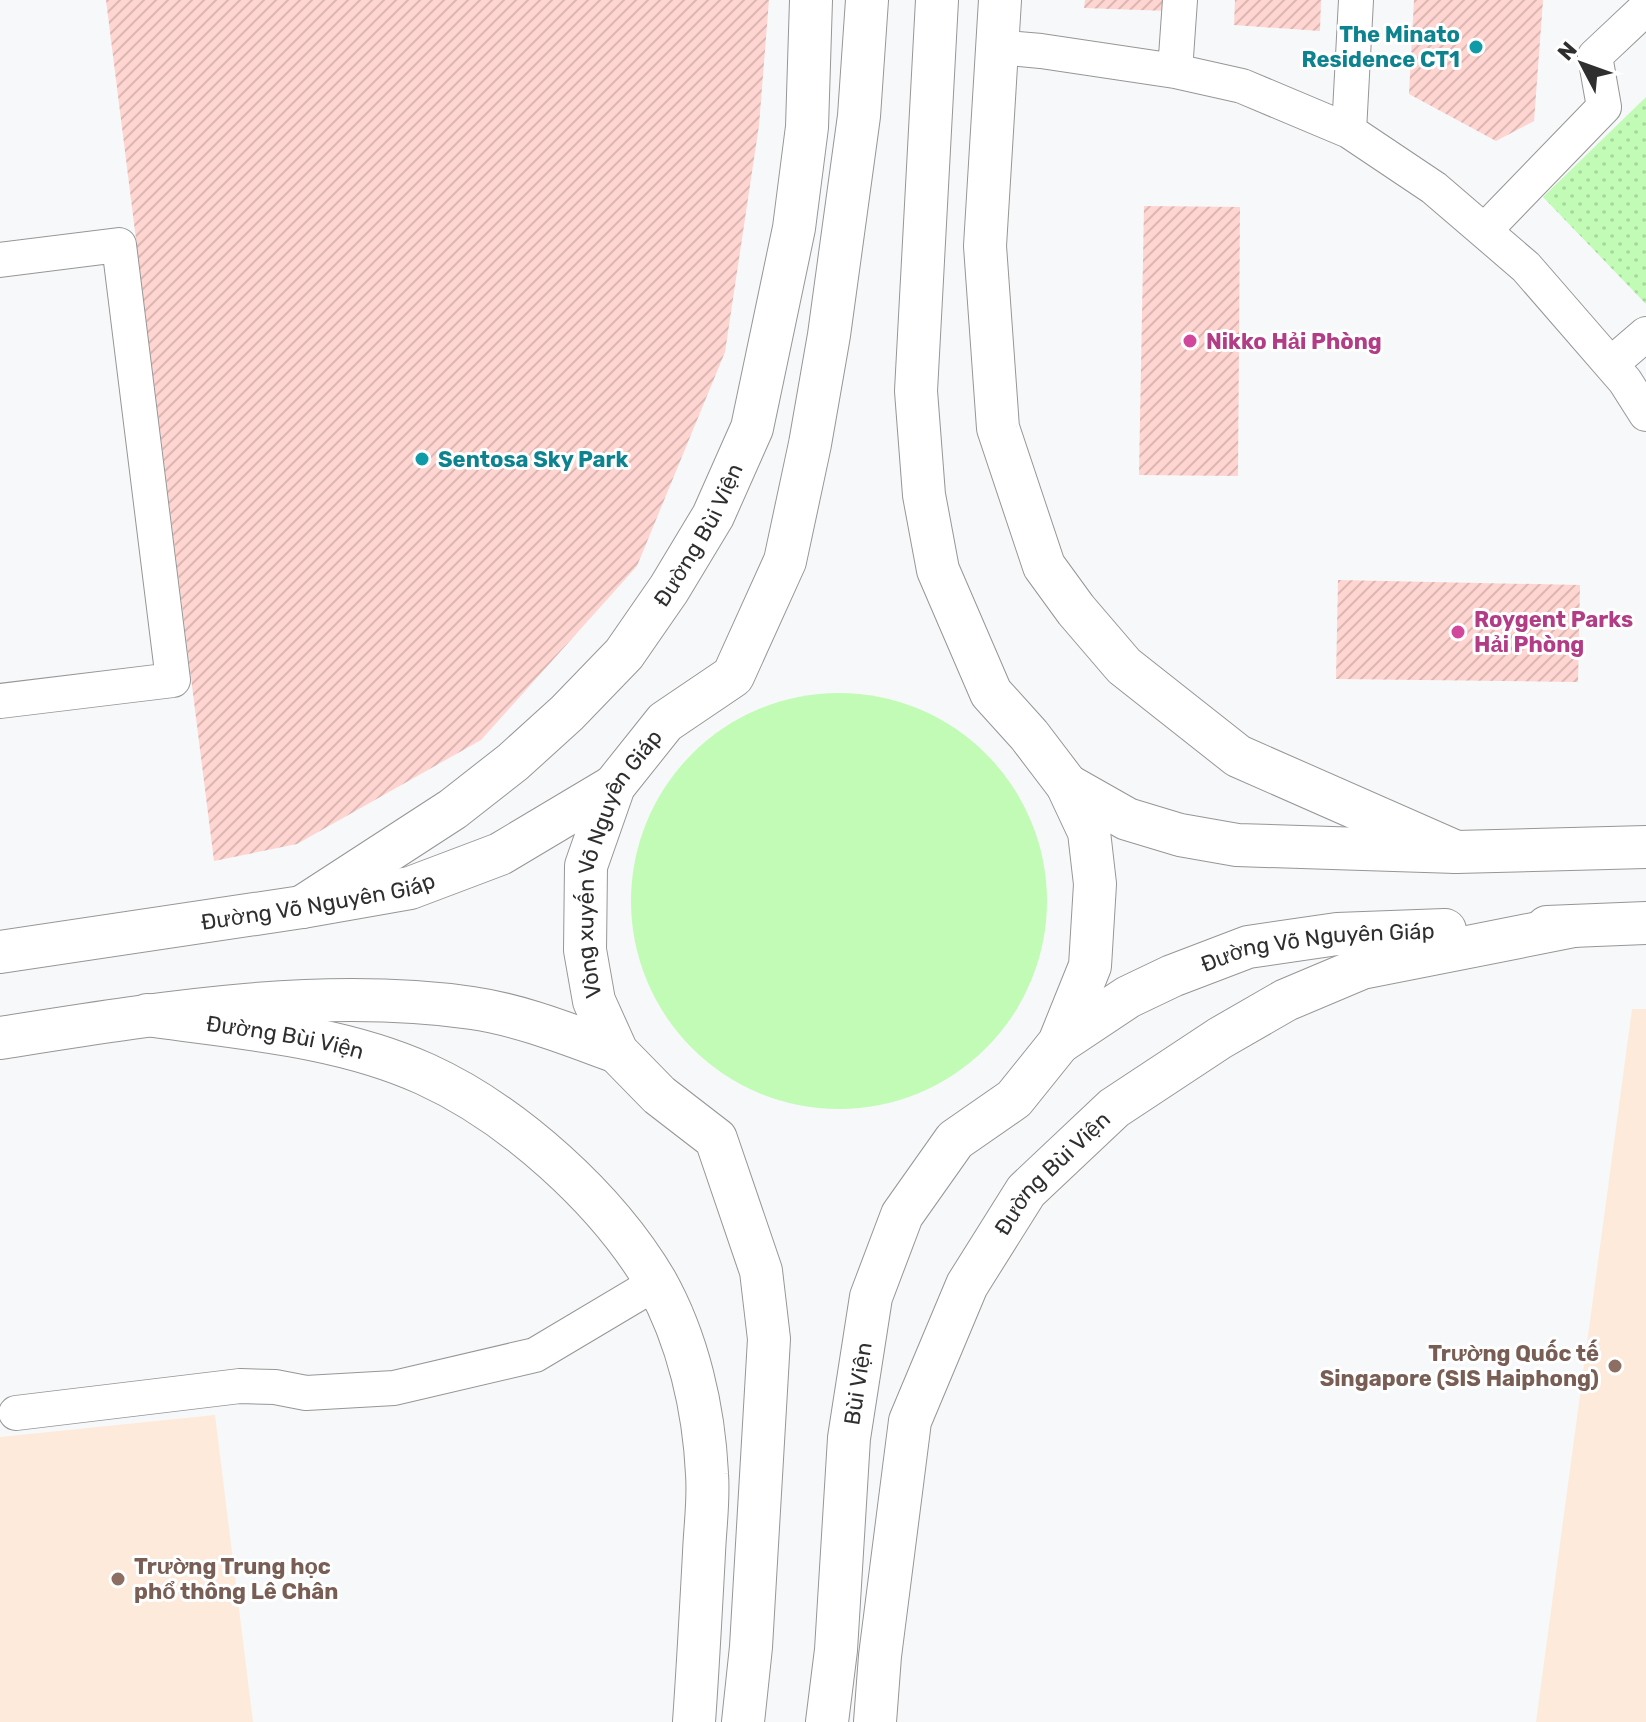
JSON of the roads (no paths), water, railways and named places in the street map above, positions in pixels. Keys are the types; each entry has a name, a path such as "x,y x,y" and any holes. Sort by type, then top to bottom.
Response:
{"main road":[{"name":"Đường Bùi Viện","path":"302,907 453,809 513,762 567,713 624,654 669,589 713,516 752,428 794,228 807,127 811,0"},
{"path":"807,127 859,116 867,0"},
{"path":"937,0 916,391 924,495 938,570 991,693 1029,735 1067,785 1089,832 1095,884 1090,966 1059,1043"},
{"path":"1000,0 985,246 998,428 1044,566 1076,610 1124,666 1238,756 1456,852"},
{"path":"933,48 997,47"},
{"name":"Vòng xuyến Võ Nguyên Giáp","path":"751,1647 769,1339 761,1271 716,1139 659,1095 617,1052 594,1001 585,950 586,866 614,786 665,722 733,676 785,561 829,335 859,116"},
{"path":"1067,785 1127,819 1180,835 1225,843 1456,852 1646,847"},
{"name":"Đường Võ Nguyên Giáp","path":"0,952 410,888 500,854 614,786"},
{"name":"Đường Võ Nguyên Giáp","path":"1059,1043 1128,997 1172,976 1248,947 1337,934 1646,923"},
{"name":"Đường Bùi Viện","path":"875,1722 880,1656 910,1421 967,1285 1026,1191 1114,1108 1220,1038 1286,1000 1362,968 1574,926"},
{"path":"0,1038 147,1015 344,998 472,1008 543,1026 617,1052"},
{"name":"Đường Bùi Viện","path":"147,1015 267,1032 358,1051 425,1074 530,1138 610,1219 656,1283 688,1357 707,1475 694,1722"},
{"name":"Bùi Viện","path":"836,1650 849,1438 871,1297 902,1215 955,1140 1014,1099 1059,1043"},
{"path":"699,1647 751,1647 743,1722"},
{"path":"827,1722 836,1650 880,1656"}],"street":[{"path":"1175,71 1180,0"},
{"path":"1349,131 1356,0"},
{"path":"1484,231 1604,107 1595,56 1646,8"},
{"path":"997,47 1175,71 1242,86 1349,131 1434,188 1526,267 1625,381 1646,414"},
{"path":"0,260 119,245 173,680 0,701"},
{"path":"1611,364 1646,334"},
{"path":"16,1413 240,1386 275,1387 306,1393 394,1388 535,1355 656,1283"}],"place":[{"name":"The Minato Residence CT1","path":"1476,47"},
{"name":"Nikko Hải Phòng","path":"1190,341"},
{"name":"Sentosa Sky Park","path":"422,459"},
{"name":"Roygent Parks Hải Phòng","path":"1458,632"},
{"name":"Trường Quốc tế Singapore (SIS Haiphong)","path":"1615,1366"},
{"name":"Trường Trung học phổ thông Lê Chân","path":"118,1579"}]}
